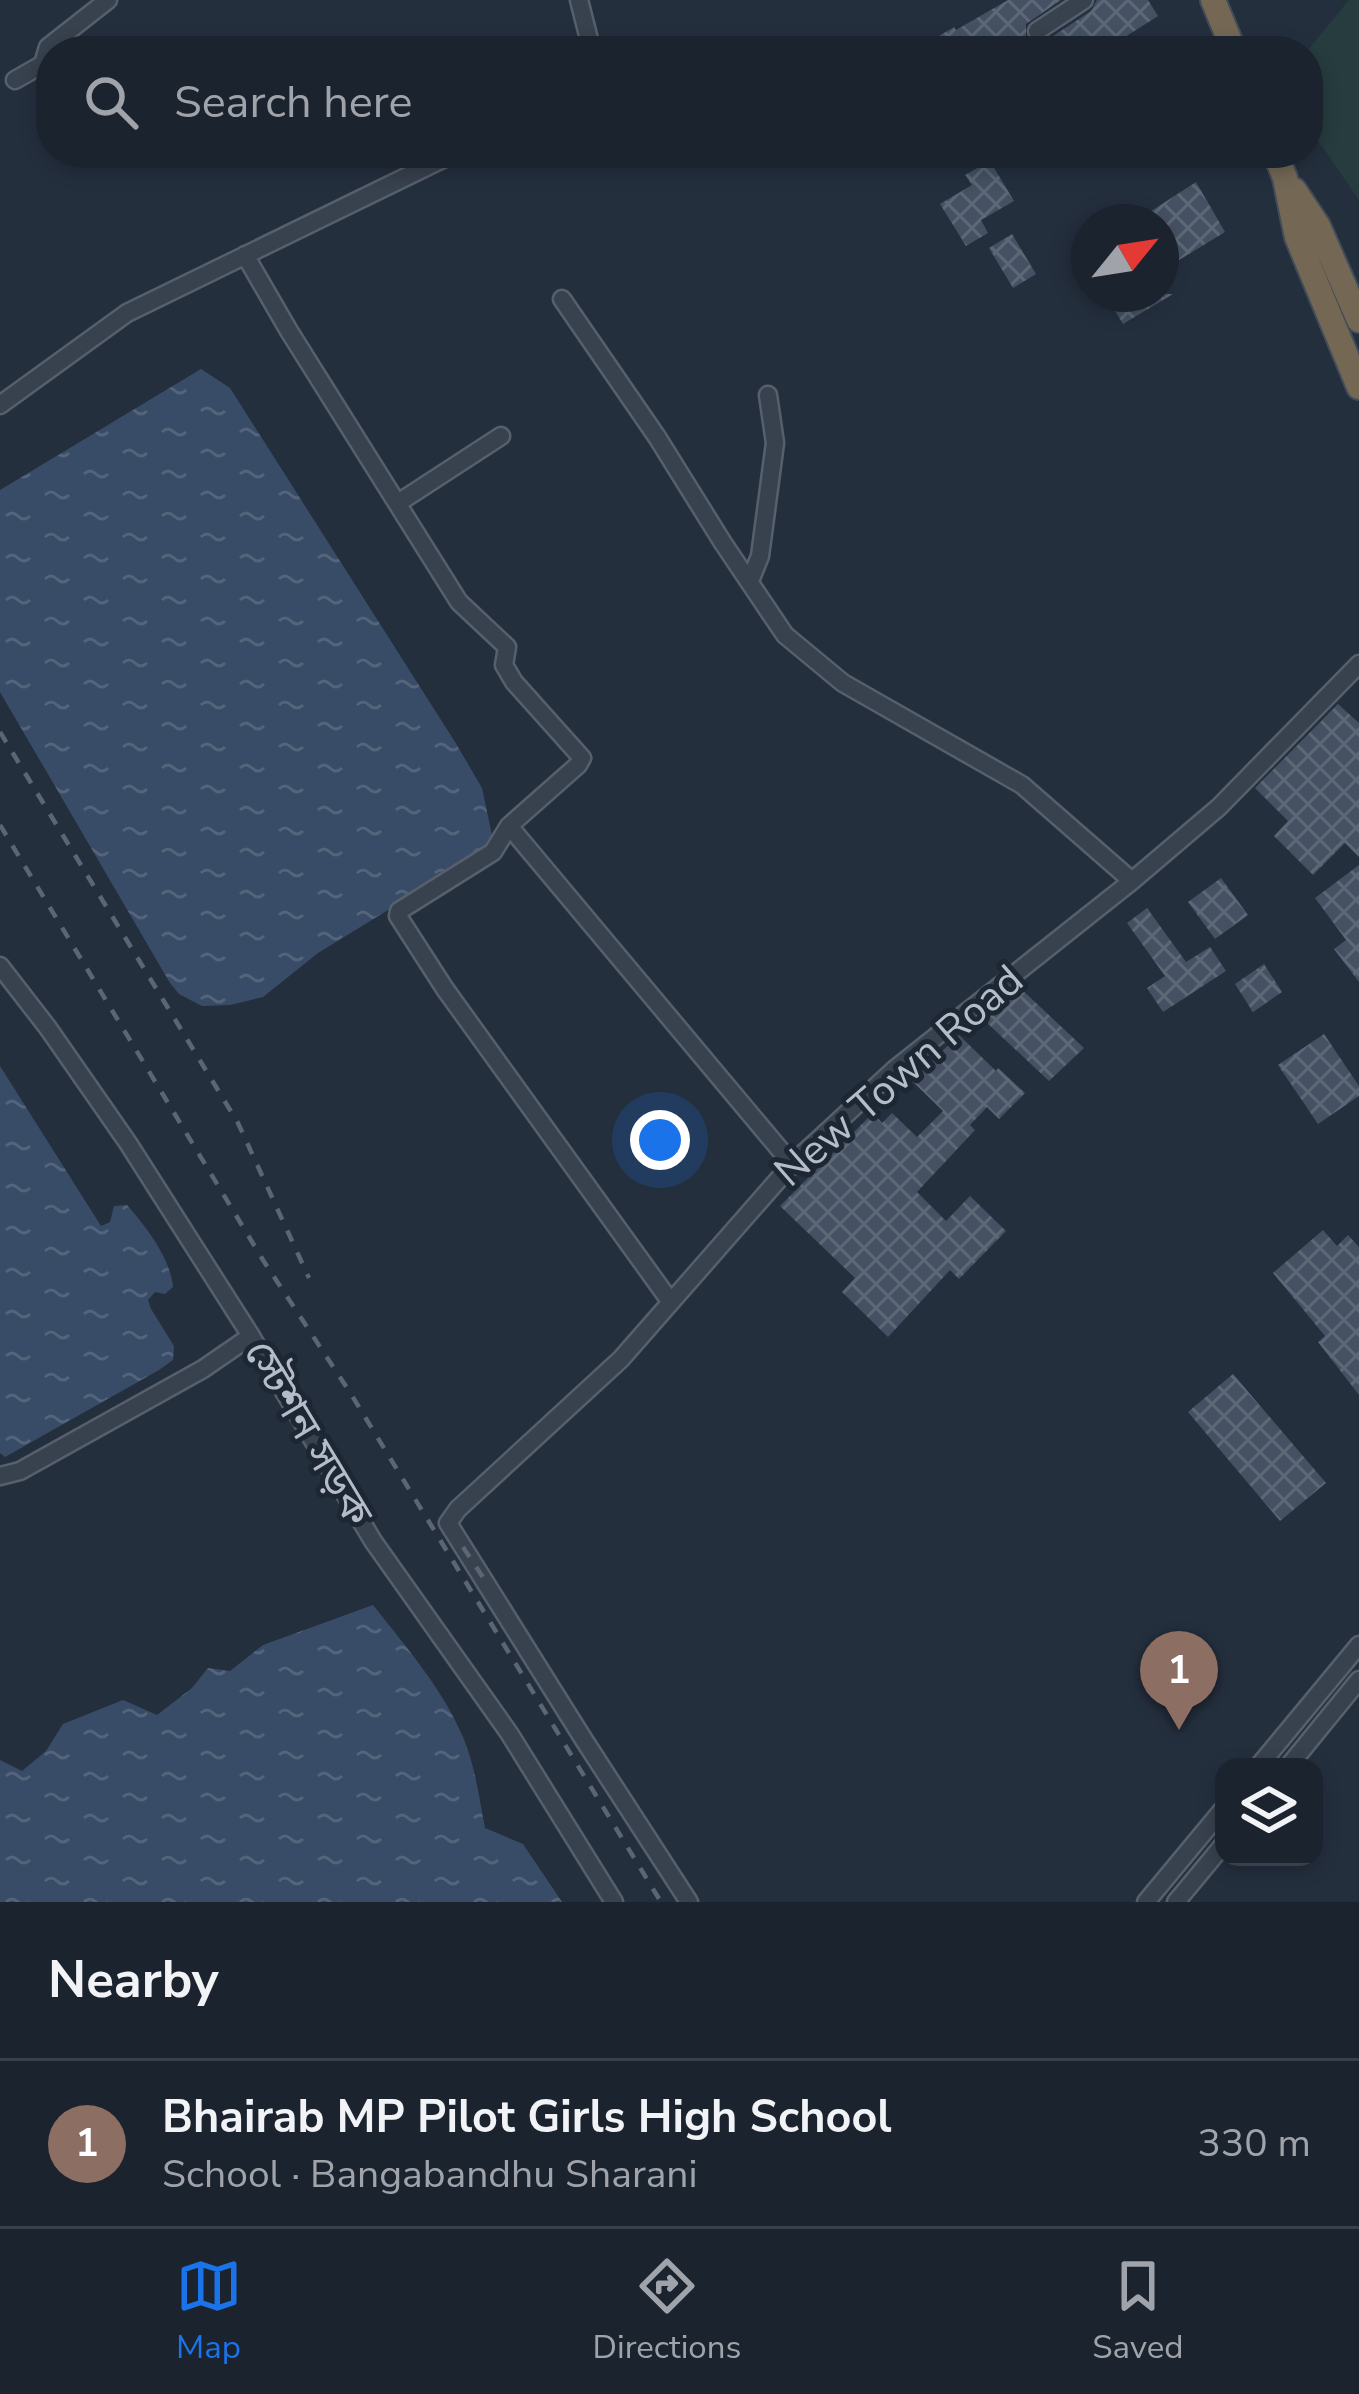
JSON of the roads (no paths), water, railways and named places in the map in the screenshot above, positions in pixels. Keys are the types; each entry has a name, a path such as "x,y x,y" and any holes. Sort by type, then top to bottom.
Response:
{"highway":[{"path":"1214,0 1228,36"},
{"path":"1282,168 1318,226 1359,320"},
{"path":"1286,178 1298,237 1359,386"}],"street":[{"path":"62,36 108,0"},
{"path":"579,0 588,36"},
{"path":"1037,31 1084,0"},
{"path":"15,80 36,68"},
{"path":"0,405 128,313 424,168"},
{"path":"245,255 459,602 507,647 504,665 514,682 582,758 508,826 498,849 398,916 426,962 670,1301"},
{"path":"562,299 785,634 843,683 1022,785 1132,881"},
{"path":"750,581 760,556 775,443 768,395"},
{"path":"398,503 501,436"},
{"name":"New Town Road","path":"689,1902 448,1523 621,1360 792,1164 896,1069 1219,807 1359,664"},
{"path":"508,826 792,1164"},
{"name":"স্টেশন সড়ক","path":"0,966 128,1143 373,1541 508,1733 614,1902"},
{"path":"0,1477 20,1472 61,1449 203,1369 251,1336"},
{"path":"1265,1758 1359,1645"},
{"path":"1295,1758 1359,1680"},
{"path":"1146,1902 1215,1819"},
{"path":"1176,1902 1215,1855"}],"water":[{"path":"201,369 230,388 455,742 482,788 494,845 318,953 263,997 202,1006 179,994 170,983 0,692 0,490"},
{"path":"0,1066 101,1226 110,1222 114,1206 127,1205 156,1243 173,1287 165,1294 155,1292 148,1300 174,1346 173,1360 159,1370 5,1457 0,1453"},
{"path":"373,1605 454,1719 471,1759 485,1828 523,1844 562,1902 0,1902 0,1760 22,1771 46,1751 63,1724 123,1700 157,1715 192,1688 208,1668 230,1671 263,1645"}],"railway":[{"path":"0,732 238,1123 309,1278"},
{"path":"0,825 661,1902"},
{"path":"463,1547 488,1585"}],"place":[{"name":"Bhairab MP Pilot Girls High School","path":"1179,1730"}]}
